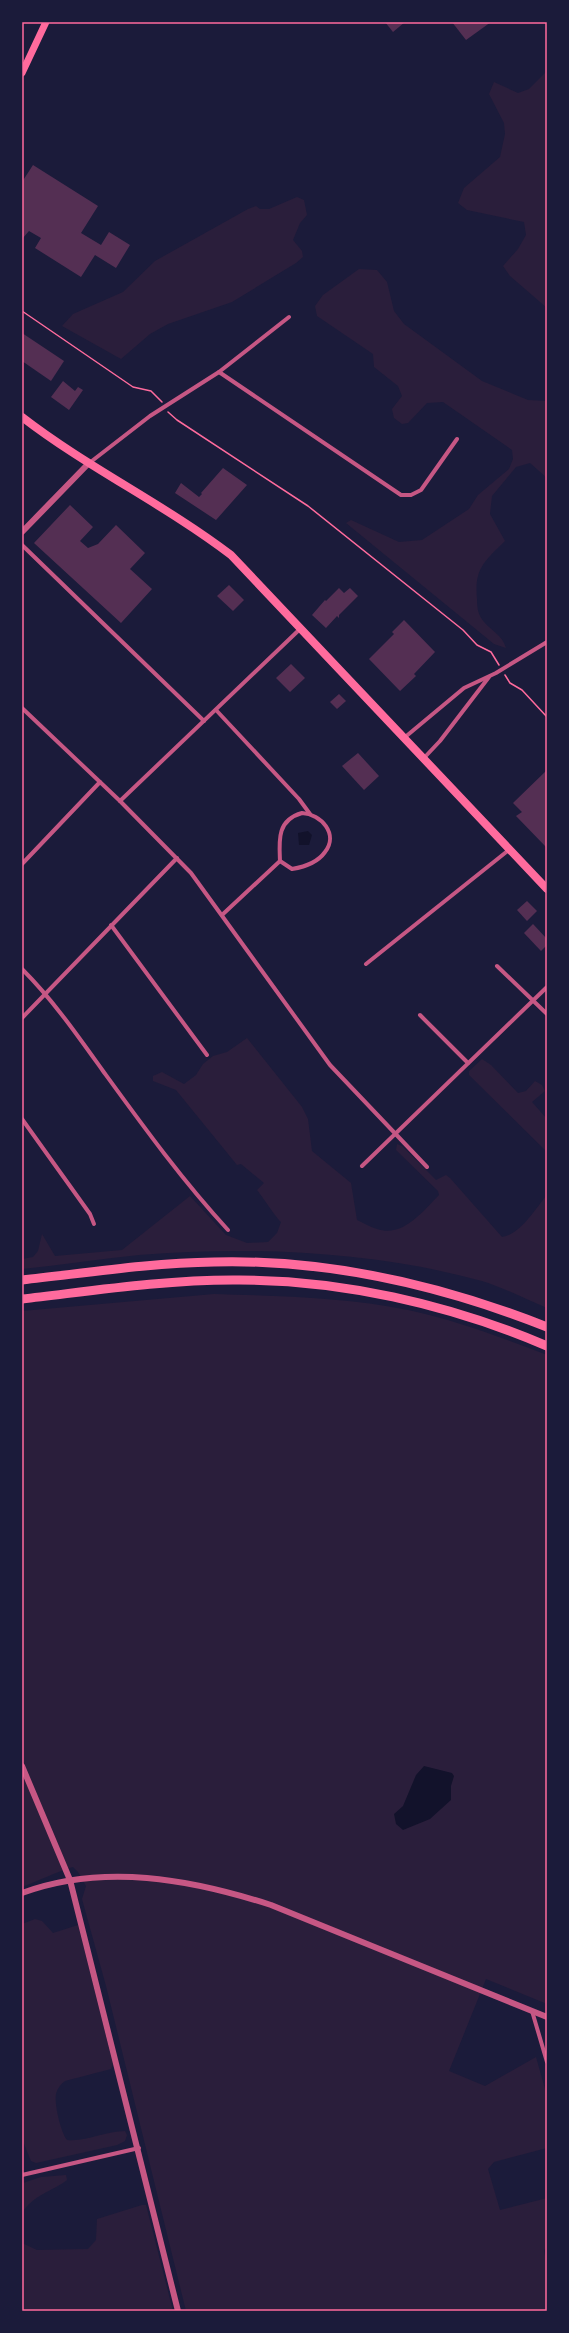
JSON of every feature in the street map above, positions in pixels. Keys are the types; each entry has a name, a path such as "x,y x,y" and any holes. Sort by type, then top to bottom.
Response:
{"highway":[{"path":"22,417 56,443 177,518 231,555 547,889"},
{"path":"22,1280 192,1262 290,1264 348,1271 417,1286 499,1308 547,1327"},
{"path":"22,1299 195,1281 294,1282 350,1290 432,1307 484,1322 547,1346"}],"main road":[{"path":"22,73 46,22"}],"street":[{"path":"22,532 88,464 150,416 219,372 289,317"},
{"path":"219,372 401,495 411,495 421,490 458,439"},
{"path":"22,545 204,720"},
{"path":"120,801 300,629"},
{"path":"404,739 447,700 464,688 490,676 547,642"},
{"path":"423,759 440,741 490,676"},
{"path":"22,708 120,801 191,873 319,1052 360,1099 427,1167"},
{"path":"216,710 299,799 310,814"},
{"path":"22,864 100,782"},
{"path":"222,915 280,861 279,833 282,826 294,815 310,814 318,817 328,829 329,845 325,853 313,862 292,869 280,861"},
{"path":"366,964 510,849"},
{"path":"22,1018 177,858"},
{"path":"111,925 207,1055"},
{"path":"497,966 547,1014"},
{"path":"22,969 46,993 157,1146 194,1193 228,1230"},
{"path":"362,1166 394,1133 547,987"},
{"path":"420,1015 468,1063"},
{"path":"22,1119 90,1214 94,1224"},
{"path":"22,1766 70,1880 139,2148 178,2311"},
{"path":"22,1893 70,1880 100,1876 140,1876 237,1894 271,1905 547,2017"},
{"path":"532,2011 547,2062"},
{"path":"22,2175 139,2148"}],"path":[{"path":"22,311 133,387 151,390 162,402"},
{"path":"167,410 177,420 308,506 463,630 477,645 491,652 497,661"},
{"path":"505,675 510,683 522,690 547,717"}],"shaded area":[{"path":"547,71 547,308 510,276 503,266 518,249 526,235 524,222 467,210 458,203 464,188 500,157 505,134 504,123 489,94 494,82 518,93 529,89"},
{"path":"297,197 304,200 307,215 300,223 293,240 302,251 303,257 296,263 232,302 168,324 150,334 121,359 62,326 73,314 123,292 155,261 248,209 256,206 260,209 269,209"},
{"path":"359,269 377,270 387,282 394,311 404,324 482,381 528,400 547,401 547,478 530,463 516,467 492,496 490,514 505,541 482,566 477,580 477,602 479,614 484,622 500,637 506,648 494,644 346,523 351,520 399,542 422,540 469,509 478,495 509,469 513,459 512,450 443,402 427,403 408,423 402,424 394,418 392,409 402,396 398,386 374,367 373,354 317,316 315,306 323,295"},
{"path":"308,831 312,835 309,845 299,845 298,833"},
{"path":"247,1038 302,1107 308,1119 312,1151 351,1183 357,1220 377,1229 386,1231 395,1230 412,1221 439,1195 438,1191 396,1150 397,1144 402,1146 436,1180 446,1175 450,1178 502,1237 509,1235 521,1226 547,1195 547,1308 507,1290 482,1281 440,1271 398,1263 312,1253 269,1251 182,1252 139,1255 22,1269 22,1259 33,1257 38,1251 42,1234 55,1256 122,1250 190,1196 226,1235 247,1243 268,1242 277,1233 281,1222 257,1190 264,1183 241,1164 237,1165 176,1090 153,1081 153,1076 162,1072 184,1084 196,1075 203,1064 213,1056 227,1052"},
{"path":"482,1059 491,1065 518,1093 526,1091 535,1081 542,1085 545,1091 532,1102 547,1119 547,1152 469,1075 469,1071"},
{"path":"214,1294 336,1300 360,1302 408,1310 461,1324 547,1355 547,2004 486,1979 449,2071 485,2086 536,2057 547,2096 547,2148 494,2162 488,2169 500,2210 547,2198 547,2245 544,2251 547,2265 547,2311 186,2311 106,1986 82,1899 86,1886 78,1872 73,1867 22,1887 22,1311"},
{"path":"424,1766 452,1773 454,1776 451,1786 451,1800 430,1819 403,1830 396,1824 394,1814 403,1806 416,1775"},
{"path":"35,1919 42,1921 53,1933 78,1925 113,2064 111,2069 65,2081 59,2087 56,2094 56,2104 62,2131 67,2140 82,2139 118,2131 125,2131 127,2135 125,2141 117,2145 36,2163 31,2161 22,2139 22,1924"},
{"path":"66,2175 67,2180 31,2202 22,2213 23,2183 41,2177"},
{"path":"146,2205 173,2311 22,2311 22,2243 37,2250 88,2249 96,2240 97,2219"}],"building":[{"path":"385,22 405,22 393,32"},
{"path":"452,22 491,22 466,40"},
{"path":"33,165 98,206 81,233 101,245 109,232 130,245 116,268 95,255 81,277 35,248 41,238 29,231 22,239 22,182"},
{"path":"22,333 64,361 51,381 22,361"},
{"path":"63,381 75,391 78,387 83,390 69,410 51,397"},
{"path":"223,468 247,485 216,520 175,493 181,483 199,497"},
{"path":"70,505 93,527 80,541 88,548 98,544 116,525 145,553 130,569 152,589 121,623 34,543"},
{"path":"229,585 244,600 233,611 217,596"},
{"path":"339,588 344,593 350,588 358,596 339,615 339,618 337,616 326,628 312,615 325,600 326,601"},
{"path":"404,620 435,652 414,674 416,676 400,691 369,659 394,634 392,632"},
{"path":"291,664 305,678 290,692 276,678"},
{"path":"339,694 346,701 337,709 330,702"},
{"path":"358,753 379,776 364,790 342,766"},
{"path":"547,770 547,848 516,816 522,812 513,803"},
{"path":"527,901 537,911 527,921 517,910"},
{"path":"533,924 547,939 547,945 541,951 524,933"}]}
